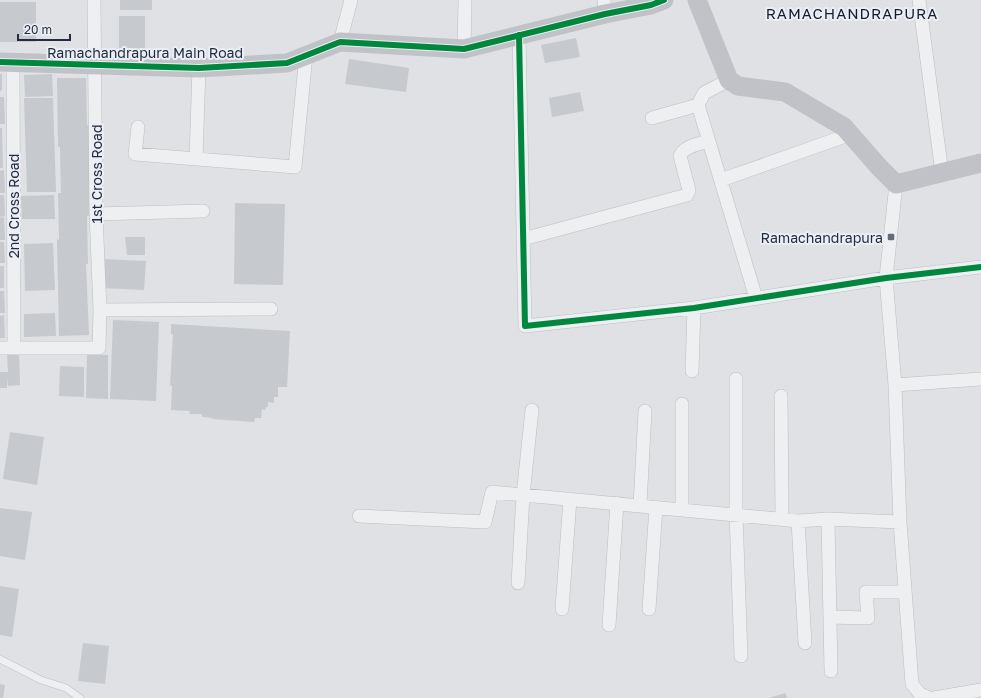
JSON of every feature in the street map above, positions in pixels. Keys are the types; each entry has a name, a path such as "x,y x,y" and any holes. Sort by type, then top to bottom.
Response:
{"street":[{"name":"1st Cross Road","path":"14,348 99,348 100,310 96,214 96,65 94,0"},
{"path":"340,42 351,0"},
{"path":"464,48 465,0"},
{"name":"Ramachandrapura Main Road","path":"6,63 199,68 287,63 306,54 340,42 464,48 519,35 604,7 651,5 664,0"},
{"path":"697,0 729,80 738,86 785,92 844,127 878,167 896,184"},
{"path":"919,0 942,173"},
{"path":"519,35 525,326 694,308 886,278 981,267"},
{"path":"138,128 135,154 295,167 306,54"},
{"name":"2nd Cross Road","path":"6,63 14,348"},
{"path":"196,159 199,68"},
{"path":"729,80 704,93 698,105 756,298"},
{"path":"652,118 698,105"},
{"path":"721,180 851,134"},
{"path":"523,239 687,195 689,190 680,156 682,152 688,148 709,141"},
{"path":"896,184 981,163"},
{"path":"896,184 886,278 895,385 904,592 912,684 920,694 929,698"},
{"path":"96,214 203,211"},
{"path":"692,371 694,308"},
{"path":"100,310 271,309"},
{"path":"0,348 14,348"},
{"path":"736,379 736,514 741,656"},
{"path":"895,385 981,379"},
{"path":"781,396 782,519"},
{"path":"682,404 682,509"},
{"path":"518,583 523,495 532,410"},
{"path":"640,506 645,411"},
{"path":"358,516 486,522 492,492 798,521 828,519 900,522"},
{"path":"562,609 570,499"},
{"path":"609,625 617,504"},
{"path":"649,609 656,507"},
{"path":"828,519 831,671"},
{"path":"798,521 805,643"},
{"path":"830,617 868,618 866,592 904,592"},
{"path":"934,698 981,690"}],"lane":[{"path":"0,659 41,680 66,688 80,698"}],"building":[{"path":"120,0 152,0 152,10 120,10"},
{"path":"0,2 36,2 36,42 0,42"},
{"path":"119,16 145,16 145,51 119,51"},
{"path":"576,38 580,57 545,63 541,45"},
{"path":"349,59 409,68 406,92 345,84"},
{"path":"0,74 2,74 2,90 0,91"},
{"path":"52,74 53,96 25,97 24,75"},
{"path":"57,78 86,78 91,192 89,192 90,216 87,216 88,264 86,264 89,335 59,336 57,239 59,240 58,193 61,193 60,147 58,147"},
{"path":"580,92 584,111 552,117 549,98"},
{"path":"0,97 4,97 5,124 0,124"},
{"path":"24,98 53,98 56,192 27,192"},
{"path":"0,128 2,128 3,168 0,168"},
{"path":"4,170 5,193 0,193 0,171"},
{"path":"0,195 4,195 5,216 0,217"},
{"path":"54,195 55,219 22,219 21,196"},
{"path":"235,203 285,204 283,285 234,284"},
{"path":"4,217 5,240 0,240 0,218"},
{"path":"125,237 145,237 145,255 127,255"},
{"path":"0,242 4,242 5,263 0,263"},
{"path":"53,243 55,290 25,291 24,244"},
{"path":"103,259 146,261 144,290 101,288"},
{"path":"0,266 4,266 4,288 0,288"},
{"path":"0,291 4,291 5,313 0,313"},
{"path":"55,313 56,336 24,337 24,314"},
{"path":"4,315 5,338 0,338 0,316"},
{"path":"113,320 159,322 156,401 110,399"},
{"path":"171,324 290,331 287,387 278,387 278,397 274,397 274,403 268,402 268,407 266,407 265,410 262,409 261,418 255,418 254,422 212,419 213,418 202,417 202,414 189,414 190,411 171,410 172,386 170,385 173,335 171,334"},
{"path":"7,351 19,351 20,385 8,386 7,377 7,388 0,388 0,372 8,372"},
{"path":"87,355 108,355 108,399 86,398"},
{"path":"60,366 84,367 84,397 59,396"},
{"path":"10,432 44,437 37,485 3,479"},
{"path":"0,508 32,512 25,560 0,556"},
{"path":"0,586 19,589 12,637 0,635"},
{"path":"83,643 109,646 105,684 78,681"},
{"path":"0,684 5,685 3,698 0,698"},
{"path":"785,693 787,698 769,698"}],"cycle path":[{"path":"0,62 199,68 287,63 340,42 464,49 605,14 651,5 664,0"},
{"path":"519,35 525,326 694,308 886,278 981,267"}],"place":[{"name":"Ramachandrapura","path":"891,237"}],"district":[{"name":"RAMACHANDRAPURA","path":"852,13"}]}
